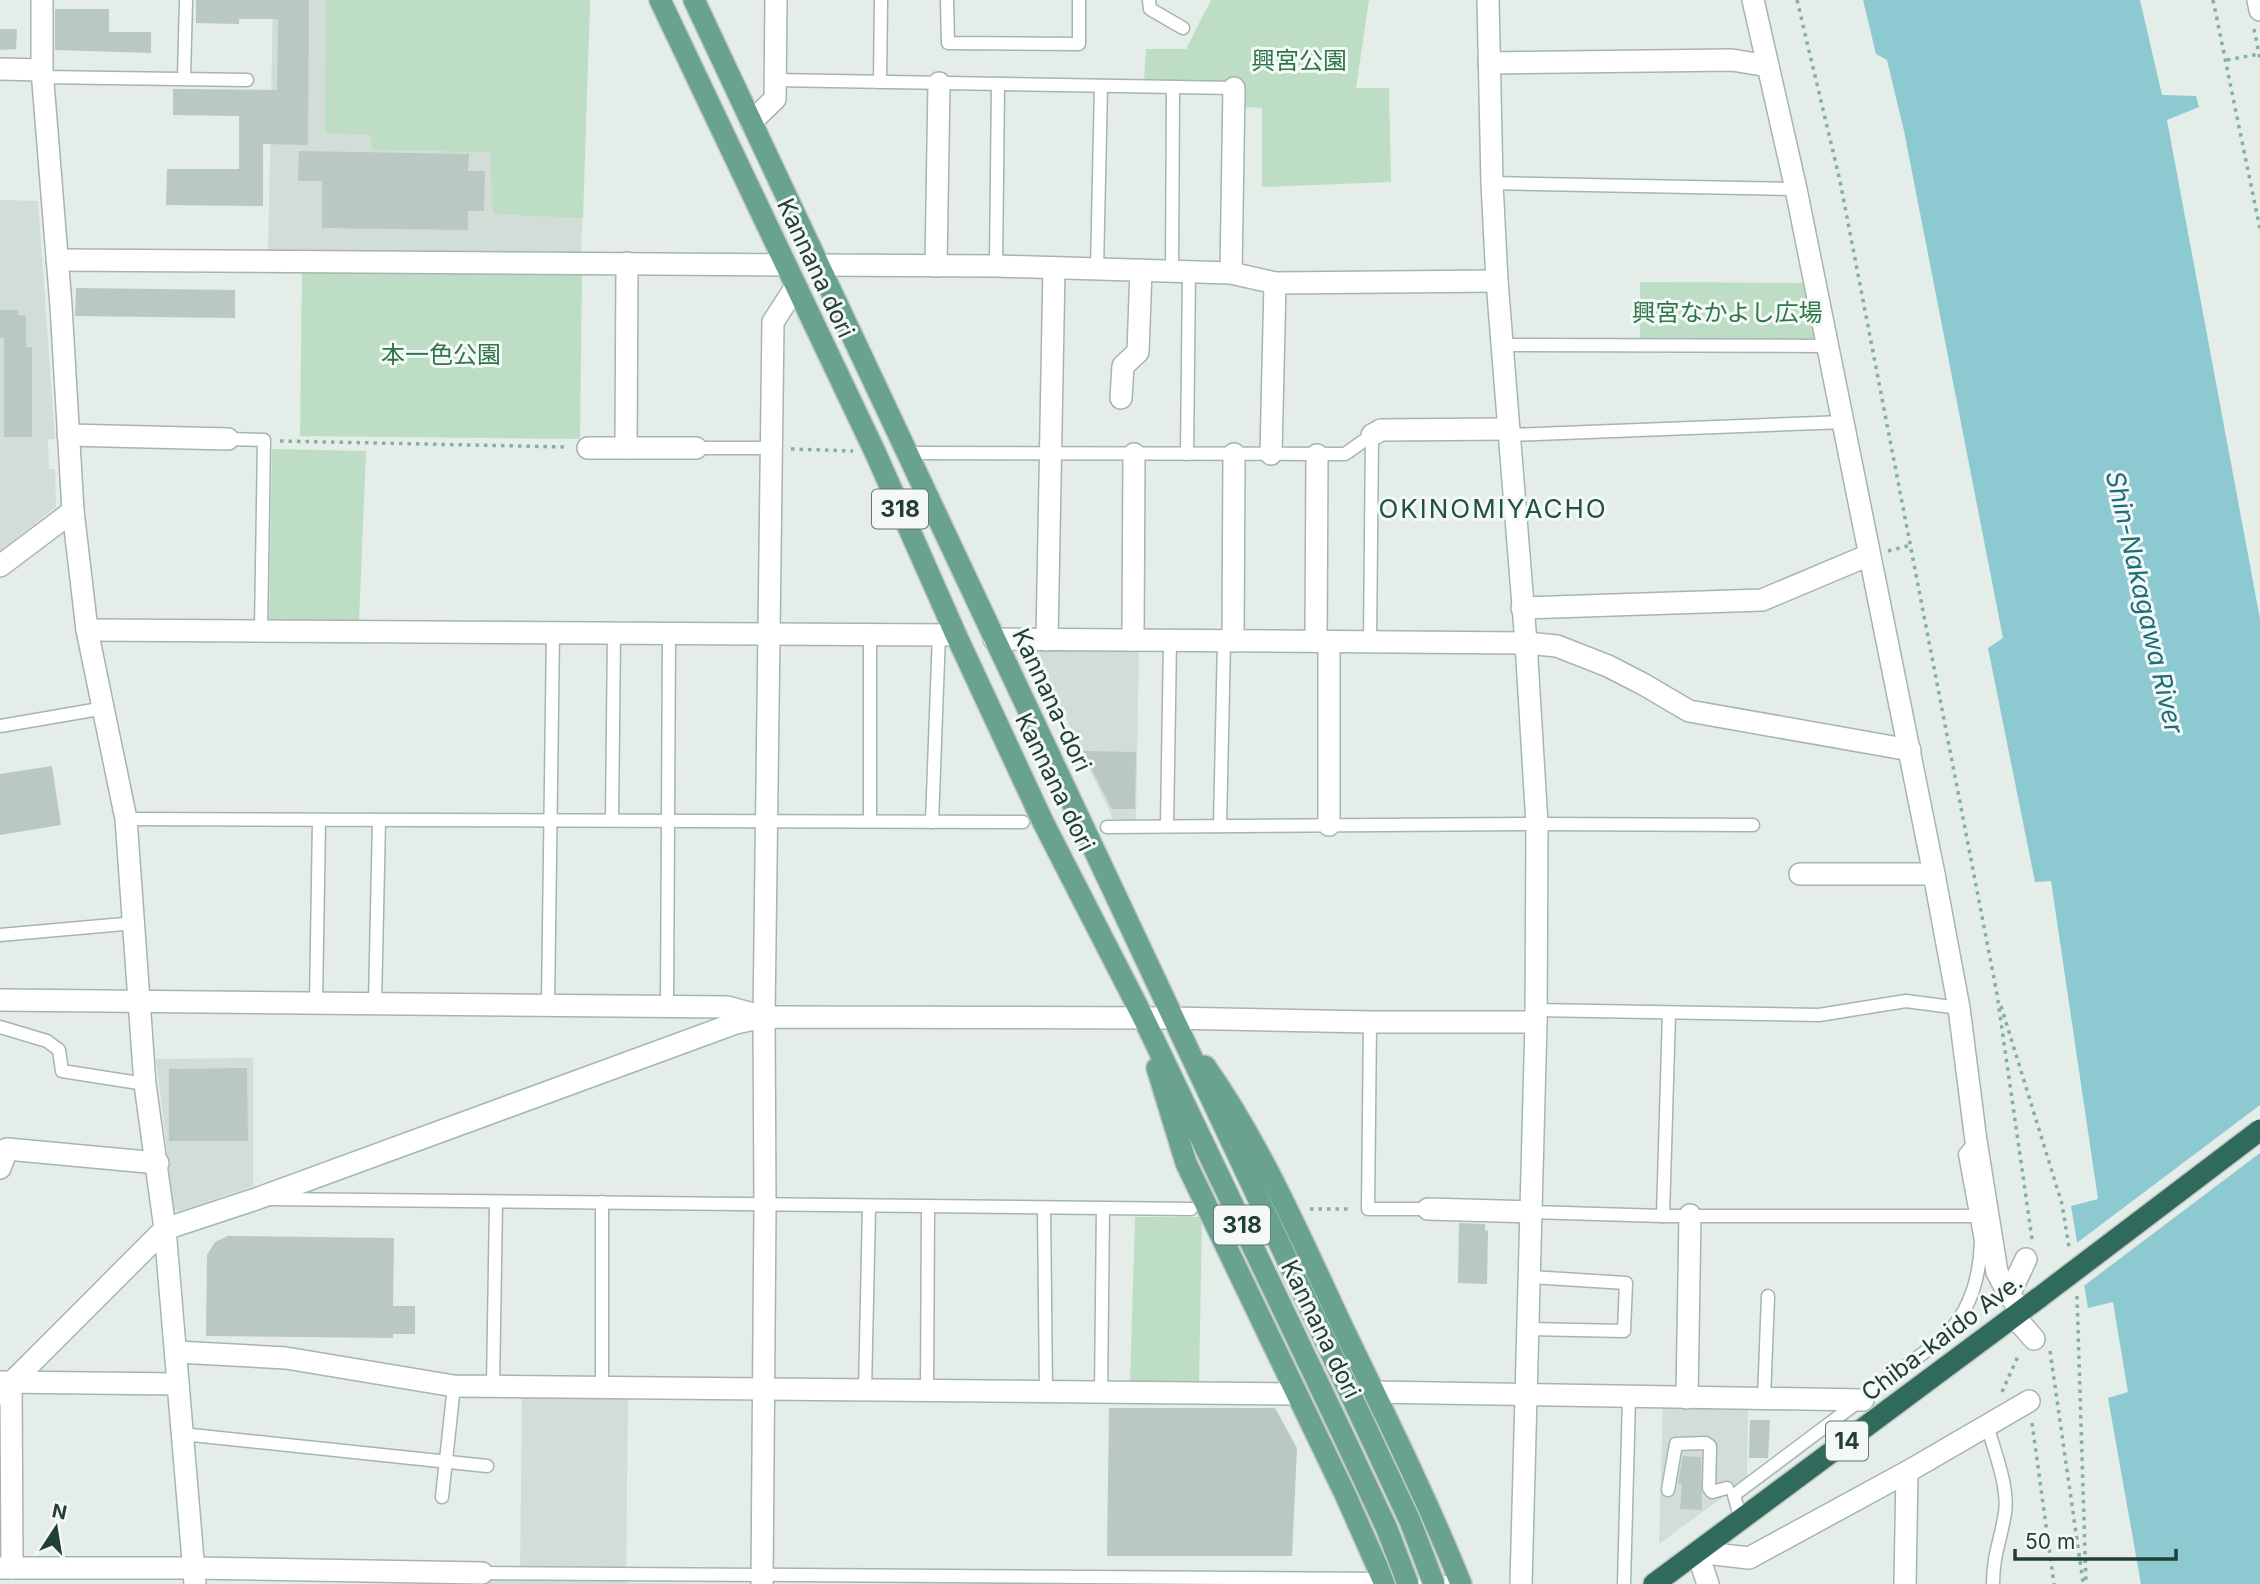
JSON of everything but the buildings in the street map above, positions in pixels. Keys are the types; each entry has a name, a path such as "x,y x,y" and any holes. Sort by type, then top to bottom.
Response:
{"highway":[{"name":"Chiba-kaido Ave.","path":"1654,1584 1741,1520 2015,1307 2040,1297 2260,1130"}],"main road":[{"name":"Kannana dori","path":"660,0 874,452 947,634 1143,1017 1387,1529 1408,1584"},
{"name":"Kannana-dori","path":"694,0 1364,1423"},
{"path":"1143,1017 1166,1103 1186,1163 1384,1581"},
{"path":"1171,1018 1224,1093 1267,1168 1433,1514 1461,1584"},
{"name":"Kannana dori","path":"1364,1423 1410,1521 1434,1584"}],"street":[{"path":"42,0 42,73 73,510 87,630 126,819 145,1084 165,1228 194,1576"},
{"path":"751,122 775,99 776,0"},
{"path":"1488,0 1497,281 1526,643 1537,824 1531,1277 1521,1584"},
{"path":"1753,0 1796,189 1934,874 1959,1008 1976,1141 1997,1272 2034,1339"},
{"path":"2258,0 2260,10"},
{"path":"1489,64 1732,60 1768,66"},
{"path":"0,69 42,73"},
{"path":"936,266 939,83"},
{"path":"1231,273 1234,88"},
{"path":"57,260 784,265"},
{"path":"626,448 627,263"},
{"path":"818,265 1181,271 1231,273 1275,283 1497,281"},
{"path":"1047,640 1054,268"},
{"path":"1121,398 1123,366 1138,352 1141,270"},
{"path":"1271,454 1275,283"},
{"path":"762,1580 764,1017 773,322 795,288"},
{"path":"1372,435 1381,430 1509,432"},
{"path":"68,435 228,439"},
{"path":"588,448 696,448"},
{"path":"1133,640 1134,454"},
{"path":"1228,641 1234,454"},
{"path":"1317,455 1329,825"},
{"path":"0,566 73,510"},
{"path":"1522,608 1762,600 1869,555"},
{"path":"87,630 947,634"},
{"path":"994,639 1526,643 1557,646 1608,666 1689,712 1910,750"},
{"path":"1800,874 1934,874"},
{"path":"0,1000 727,1007 764,1017"},
{"path":"482,1573 436,1578 368,1578 194,1576 6,1568 4,1386 165,1228 256,1199 736,1023 764,1017 1143,1017 1370,1022 1536,1016"},
{"path":"2,1155 158,1163"},
{"path":"1428,1209 1531,1212"},
{"path":"1687,1398 1690,1215"},
{"path":"2015,1307 2029,1253"},
{"path":"177,1352 286,1358 454,1386 1296,1394"},
{"path":"4,1386 178,1384"},
{"path":"1374,1392 1863,1400"},
{"path":"1708,1584 1697,1552 1749,1559 2029,1401"},
{"path":"1905,1584 1907,1472"}],"lane":[{"path":"184,78 186,0"},
{"path":"880,82 881,0"},
{"path":"947,0 948,43 1079,44 1079,0"},
{"path":"1149,0 1150,9 1183,27"},
{"path":"42,73 247,80"},
{"path":"775,80 1234,88"},
{"path":"996,266 998,84"},
{"path":"1097,269 1101,86"},
{"path":"1173,87 1187,454"},
{"path":"1492,183 1796,189"},
{"path":"1503,345 1827,346"},
{"path":"1509,432 1844,422"},
{"path":"906,453 1345,454 1372,435"},
{"path":"1370,642 1372,435"},
{"path":"228,439 264,440 261,631"},
{"path":"696,448 771,448"},
{"path":"548,1005 553,632"},
{"path":"612,819 614,633"},
{"path":"667,1007 669,633"},
{"path":"870,634 870,821"},
{"path":"932,822 947,634"},
{"path":"1167,826 1170,640"},
{"path":"1220,826 1228,641"},
{"path":"0,726 105,708"},
{"path":"126,819 1023,822"},
{"path":"316,1002 319,821"},
{"path":"374,1002 379,821"},
{"path":"1107,827 1753,825"},
{"path":"0,935 135,923"},
{"path":"1536,1016 1669,1013 1819,1015 1906,1001 1959,1008"},
{"path":"1663,1216 1669,1013"},
{"path":"1370,1022 1368,1209 1428,1209"},
{"path":"0,1027 47,1041 59,1050 62,1071 145,1084"},
{"path":"1741,1520 1734,1495 1941,1339 1962,1314 1975,1284 1980,1256 1977,1216 1965,1154 1976,1141"},
{"path":"256,1199 1191,1209"},
{"path":"493,1387 496,1202"},
{"path":"602,1202 602,1387"},
{"path":"865,1391 869,1207"},
{"path":"927,1391 928,1207"},
{"path":"1044,1208 1046,1392"},
{"path":"1101,1393 1103,1208"},
{"path":"1531,1212 1663,1216 1977,1216"},
{"path":"1529,1329 1624,1331 1626,1283 1531,1277"},
{"path":"1764,1399 1768,1296"},
{"path":"442,1497 454,1386"},
{"path":"1624,1584 1629,1398"},
{"path":"1987,1425 2001,1475 2006,1510 1993,1560 1993,1584"},
{"path":"182,1434 486,1466"},
{"path":"1668,1490 1676,1444 1706,1443 1710,1446 1709,1488 1712,1492 1727,1489"},
{"path":"482,1573 762,1580 1384,1581 1461,1584"}],"path":[{"path":"1797,0 1840,181 1997,994 2029,1253"},
{"path":"2213,0 2260,229"},
{"path":"2227,60 2259,54"},
{"path":"264,440 588,448"},
{"path":"771,448 874,452"},
{"path":"1307,1209 1368,1209"},
{"path":"1987,1425 2025,1340 2047,1336 2084,1584"},
{"path":"2029,1401 2054,1584"}],"shaded area":[{"path":"273,0 590,0 581,256 268,253"},
{"path":"0,200 38,201 55,439 48,439 49,469 55,469 56,507 0,551"},
{"path":"1031,643 1139,645 1136,820 1113,819"},
{"path":"253,1058 253,1186 180,1211 174,1209 156,1059"},
{"path":"522,1397 628,1398 626,1583 705,1584 479,1584 479,1579 520,1580"},
{"path":"1663,1404 1748,1404 1747,1479 1659,1544"}],"green space":[{"path":"326,0 590,0 583,218 493,214 490,152 372,150 371,135 325,133"},
{"name":"興宮公園","path":"1211,0 1369,0 1356,88 1389,88 1391,182 1262,187 1262,108 1239,107 1240,86 1144,80 1146,49 1186,49"},
{"name":"本一色公園","path":"302,268 582,272 580,439 300,436"},
{"name":"興宮なかよし広場","path":"1640,282 1809,283 1820,342 1640,341"},
{"path":"272,449 366,451 359,623 269,620"},
{"path":"1135,1217 1202,1217 1199,1385 1130,1384"}],"water":[{"name":"Shin-Nakagawa River","path":"1863,0 2140,0 2162,95 2196,96 2199,107 2167,120 2260,619 2260,1584 2141,1584 2108,1398 2128,1392 2113,1302 2088,1308 2071,1206 2098,1199 2051,881 2035,882 1988,648 2003,638 1904,131 1887,60 1876,54"}],"pier":[{"path":"2260,1105 2260,1153 2081,1288 2074,1245"}],"district":[{"name":"OKINOMIYACHO","path":"1493,508"}]}
